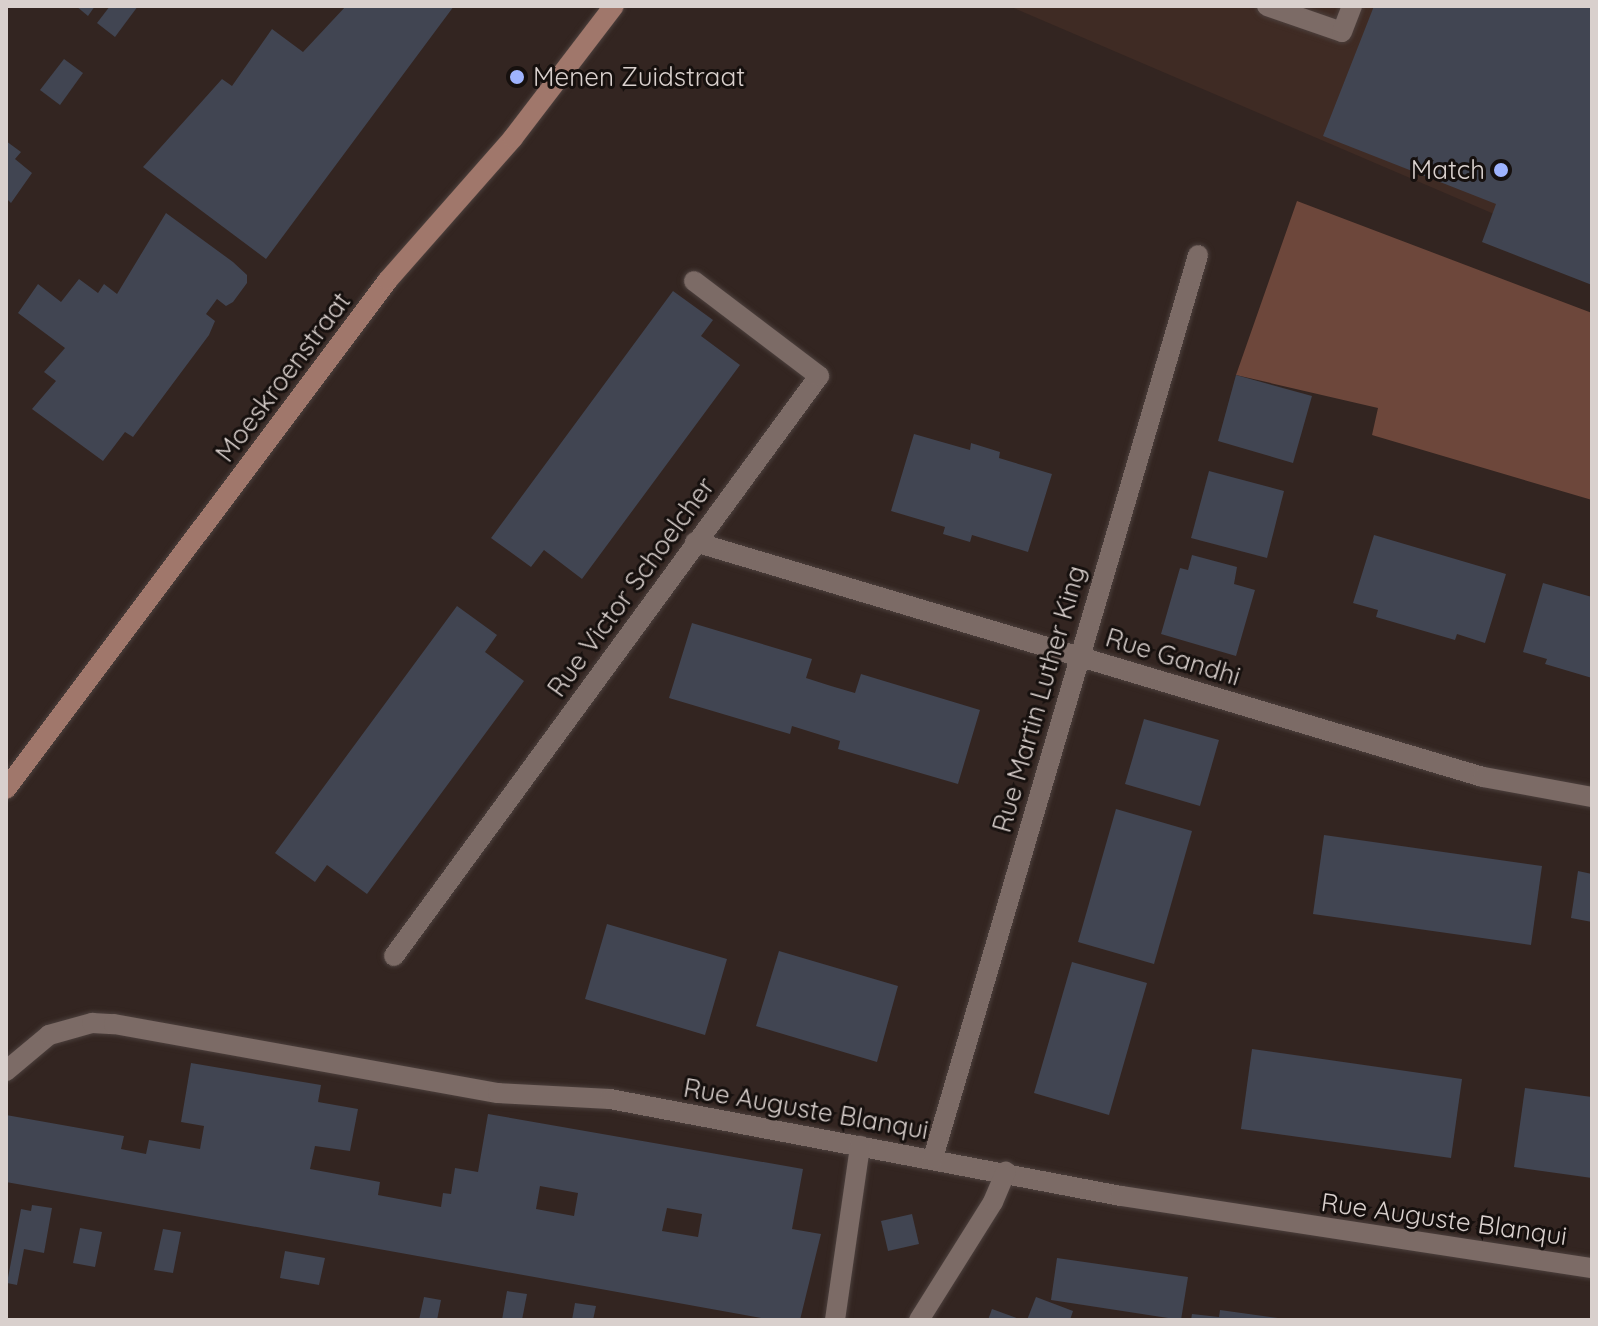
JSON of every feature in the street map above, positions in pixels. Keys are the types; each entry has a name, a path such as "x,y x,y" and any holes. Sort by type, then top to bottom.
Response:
{"street":[{"name":"Moeskroenstraat","path":"6,789 388,280 513,138 614,6"},
{"path":"1267,6 1342,32 1352,6"},
{"name":"Rue Martin Luther King","path":"933,1158 1078,655 1198,255"},
{"name":"Rue Victor Schoelcher","path":"394,956 819,376 694,281"},
{"name":"Rue Gandhi","path":"695,542 1483,777 1592,797"},
{"name":"Rue Auguste Blanqui","path":"12,1064 49,1035 71,1027 114,1024 498,1093 610,1099 1121,1196 1592,1268"},
{"path":"835,1320 860,1146"},
{"path":"919,1320 993,1202 1006,1172"}],"shaded area":[{"name":"Match","path":"1009,6 1592,6 1592,256"},
{"path":"1297,201 1592,313 1592,500 1372,435 1378,408 1236,375"}],"building":[{"path":"76,6 95,6 88,16"},
{"path":"110,6 138,6 115,37 97,23"},
{"path":"346,6 454,6 266,259 143,167 222,79 232,86 272,29 303,52"},
{"name":"Match","path":"1374,6 1592,6 1592,285 1482,242 1496,204 1323,136"},
{"path":"64,59 83,73 60,105 40,90"},
{"path":"6,141 21,152 15,159 32,173 11,203 6,198"},
{"path":"166,213 233,262 247,275 247,283 233,302 226,306 217,299 206,314 215,321 209,335 133,437 125,432 103,461 32,409 56,381 44,372 65,348 18,313 38,284 61,302 79,279 98,293 104,284 117,294"},
{"path":"673,291 713,320 701,336 740,365 582,579 544,550 531,567 491,538"},
{"path":"1236,375 1312,396 1293,463 1218,441"},
{"path":"914,434 970,450 971,443 1000,452 999,458 1052,474 1028,552 972,535 970,542 943,534 945,527 891,511"},
{"path":"1209,471 1284,491 1267,558 1191,538"},
{"path":"1374,535 1506,574 1485,643 1457,634 1455,640 1376,617 1378,610 1353,603"},
{"path":"1192,555 1237,567 1234,584 1255,590 1236,656 1161,634 1180,568 1188,570"},
{"path":"1543,583 1592,597 1592,678 1545,664 1547,659 1523,652"},
{"path":"457,606 497,635 485,652 524,681 367,894 327,865 315,882 275,853"},
{"path":"692,623 812,659 806,678 831,686 855,693 861,674 980,710 958,784 838,749 840,741 792,726 790,734 669,698"},
{"path":"1144,719 1219,740 1200,806 1125,784"},
{"path":"1116,809 1192,831 1154,964 1078,942"},
{"path":"1324,835 1542,866 1531,945 1313,914"},
{"path":"1578,871 1592,874 1592,922 1571,918"},
{"path":"607,924 727,959 705,1035 585,999"},
{"path":"779,951 898,986 877,1062 756,1026"},
{"path":"1072,962 1147,983 1109,1115 1034,1093"},
{"path":"1252,1049 1462,1079 1451,1158 1241,1129"},
{"path":"191,1063 321,1085 318,1102 358,1109 350,1151 315,1146 310,1169 380,1182 378,1195 441,1207 443,1193 451,1194 455,1168 478,1172 488,1114 803,1169 792,1229 821,1234 800,1320 773,1320 6,1182 6,1115 124,1136 121,1149 146,1154 149,1140 200,1149 204,1126 181,1122","holes":["540,1186 578,1193 574,1216 536,1209","667,1208 702,1214 698,1237 662,1231"]},
{"path":"1525,1088 1592,1097 1592,1178 1514,1167"},
{"path":"32,1205 52,1208 44,1253 24,1249 17,1285 7,1283 21,1209 31,1211"},
{"path":"912,1214 919,1244 888,1251 881,1221"},
{"path":"80,1228 102,1232 95,1267 73,1263"},
{"path":"163,1229 181,1232 173,1273 154,1270"},
{"path":"285,1251 325,1258 319,1285 280,1278"},
{"path":"1057,1258 1188,1277 1181,1320 1051,1300"},
{"path":"507,1291 527,1294 522,1320 502,1320"},
{"path":"424,1297 441,1300 437,1320 419,1320"},
{"path":"1036,1297 1073,1311 1070,1320 1027,1320"},
{"path":"575,1303 596,1306 593,1320 572,1320"},
{"path":"992,1309 1022,1320 988,1320"},
{"path":"1220,1310 1278,1320 1191,1320 1192,1314 1219,1317"}],"place":[{"name":"Menen Zuidstraat","path":"517,77"},
{"name":"Match","path":"1501,170"}]}
